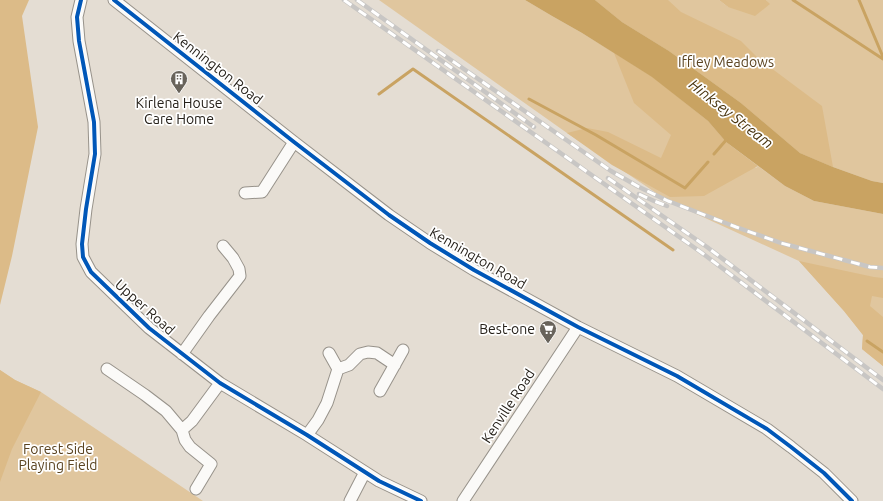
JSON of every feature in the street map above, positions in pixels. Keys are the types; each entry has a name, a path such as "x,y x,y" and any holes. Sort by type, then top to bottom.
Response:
{"street":[{"name":"Upper Road","path":"81,0 77,18 79,40 94,122 95,154 82,237 83,257 91,272 149,328 220,383 365,472 421,501"},
{"name":"Kennington Road","path":"114,0 294,142 430,243 474,270 578,327 676,376 767,429 791,446 824,473 852,501"},
{"path":"244,193 262,192 294,142"},
{"path":"182,354 240,276 240,269 223,246"},
{"name":"Kenville Road","path":"463,501 578,327"},
{"path":"380,391 404,350"},
{"path":"338,369 349,365 360,354 368,352 377,353 395,365"},
{"path":"307,435 318,420 327,403 338,369 329,353"},
{"path":"107,369 166,411 182,430 185,440 190,447 211,464 196,489"},
{"path":"182,430 192,421 220,383"},
{"path":"350,501 365,472"}],"green space":[{"path":"0,0 29,0 22,16 38,127 12,256 0,305"},
{"path":"379,0 525,0 629,62 708,121 726,142 756,168 758,166 785,186 814,201 883,214 883,366 862,349 863,335 844,311 799,261 668,201 567,133"},
{"path":"595,0 719,0 728,7 769,4 766,0 883,0 883,183 872,181 833,167 800,153 741,103 669,51 622,22"},
{"name":"Iffley Meadows","path":"595,0 668,0 681,12 741,41 759,59 822,106 833,167 800,153 741,103 669,51 622,22"},
{"path":"719,0 766,0 770,4 755,16 728,7"},
{"path":"614,53 653,77 708,121 726,142 758,166 704,196 670,197 612,165 567,133 587,128 608,132 661,158 671,135 634,103"},
{"path":"799,261 883,278 883,298 872,296 870,306 883,317 883,366 862,349 863,335 844,311"},
{"name":"Forest Side Playing Field","path":"0,370 15,380 41,392 203,501 0,501"},
{"path":"0,370 15,380 41,392 12,449 0,482"}],"water":[{"name":"Hinksey Stream","path":"525,0 595,0 622,22 669,51 741,103 800,153 833,167 872,181 883,183 883,214 814,201 785,186 726,142 708,121 652,77 582,33"}],"waterway":[{"path":"793,0 883,59"},
{"path":"859,0 883,57"},
{"path":"379,94 413,69 673,250"},
{"path":"529,99 596,135 685,188 708,162"},
{"path":"714,154 727,139"},
{"path":"867,341 883,352"}],"railway":[{"path":"344,0 702,253 883,389"},
{"path":"357,0 534,127"},
{"path":"438,51 611,171 639,187 668,201 781,243 870,267 883,268"},
{"path":"608,178 707,247 883,380"},
{"path":"639,194 667,206"}],"cycle path":[{"path":"81,0 77,17 79,41 94,122 95,154 82,244 83,257 91,272 149,328 220,383 307,435 379,481 421,501"},
{"path":"114,0 294,142 389,215 430,243 474,270 578,327 677,376 767,429 824,473 852,501"}],"place":[{"name":"Kirlena House Care Home","path":"179,94"},
{"name":"Best-one","path":"548,344"}]}
